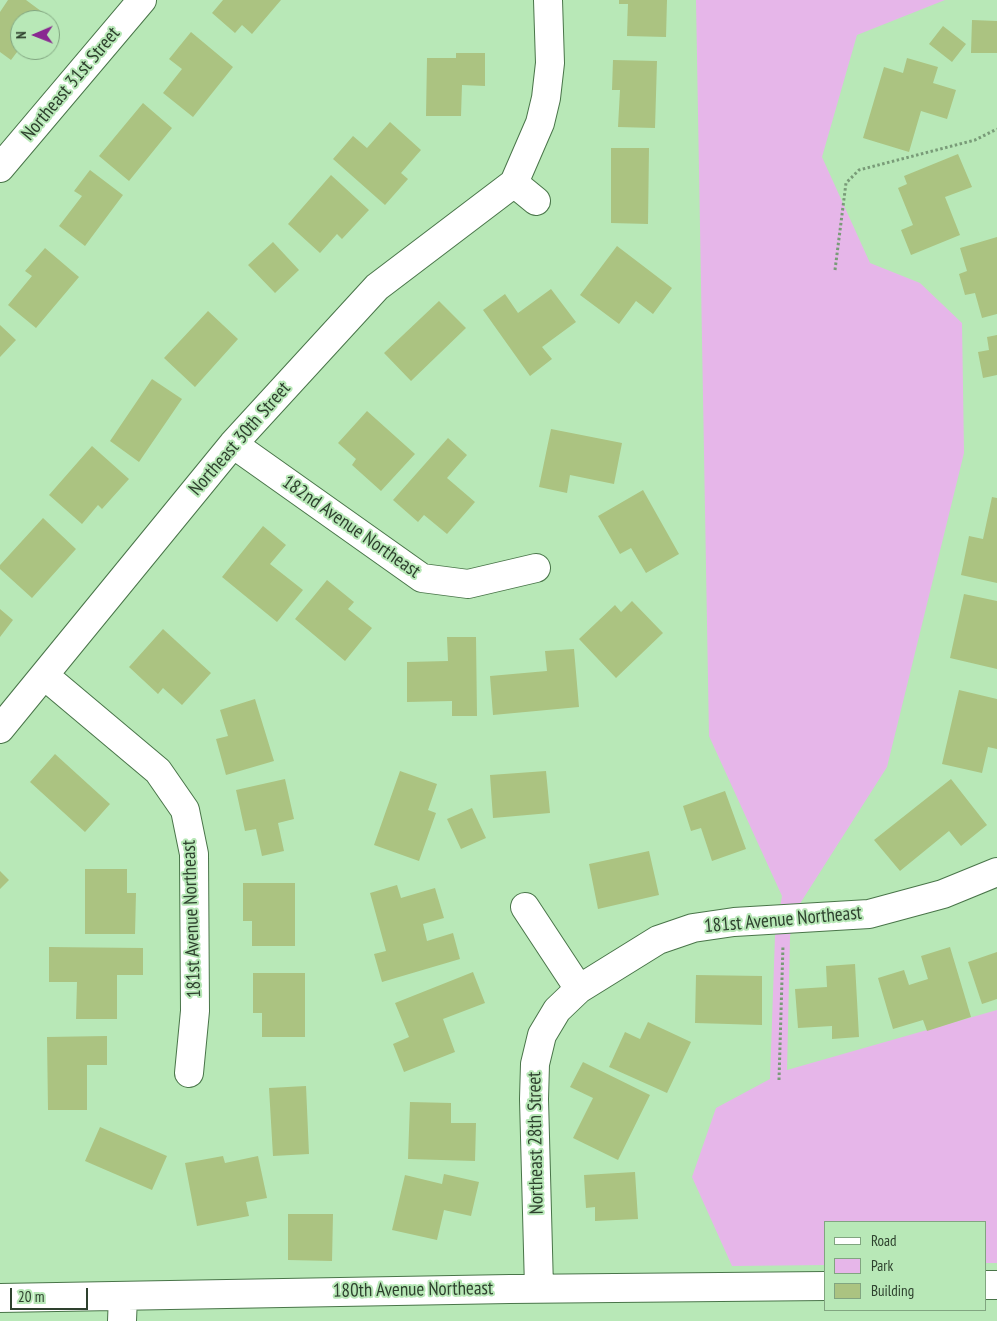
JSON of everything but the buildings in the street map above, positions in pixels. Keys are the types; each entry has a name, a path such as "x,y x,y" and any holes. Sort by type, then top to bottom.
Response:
{"street":[{"name":"Northeast 31st Street","path":"0,168 142,0"},
{"path":"536,201 514,183 540,123 546,98 550,63 548,0"},
{"name":"Northeast 30th Street","path":"0,729 233,444 377,287 514,183"},
{"name":"182nd Avenue Northeast","path":"233,444 422,578 468,584 536,568"},
{"name":"181st Avenue Northeast","path":"45,676 158,771 185,810 194,854 196,1011 189,1073"},
{"name":"181st Avenue Northeast","path":"579,989 658,940 693,928 734,922 869,914 943,894 997,872"},
{"path":"525,907 579,989"},
{"name":"Northeast 28th Street","path":"539,1288 534,1099 535,1064 542,1035 556,1010 579,989"},
{"name":"180th Avenue Northeast","path":"0,1298 123,1308 539,1288 824,1286"}],"path":[{"path":"835,270 846,183 859,170 975,140 997,128"},
{"path":"779,1080 784,920"}],"green space":[{"path":"696,0 945,0 857,35 822,157 870,263 920,283 962,323 964,453 887,767 801,902 790,936 787,1070 997,1010 997,1263 987,1263 987,1221 824,1221 824,1265 732,1266 692,1177 716,1108 770,1079 775,936 782,896 709,736"}]}
